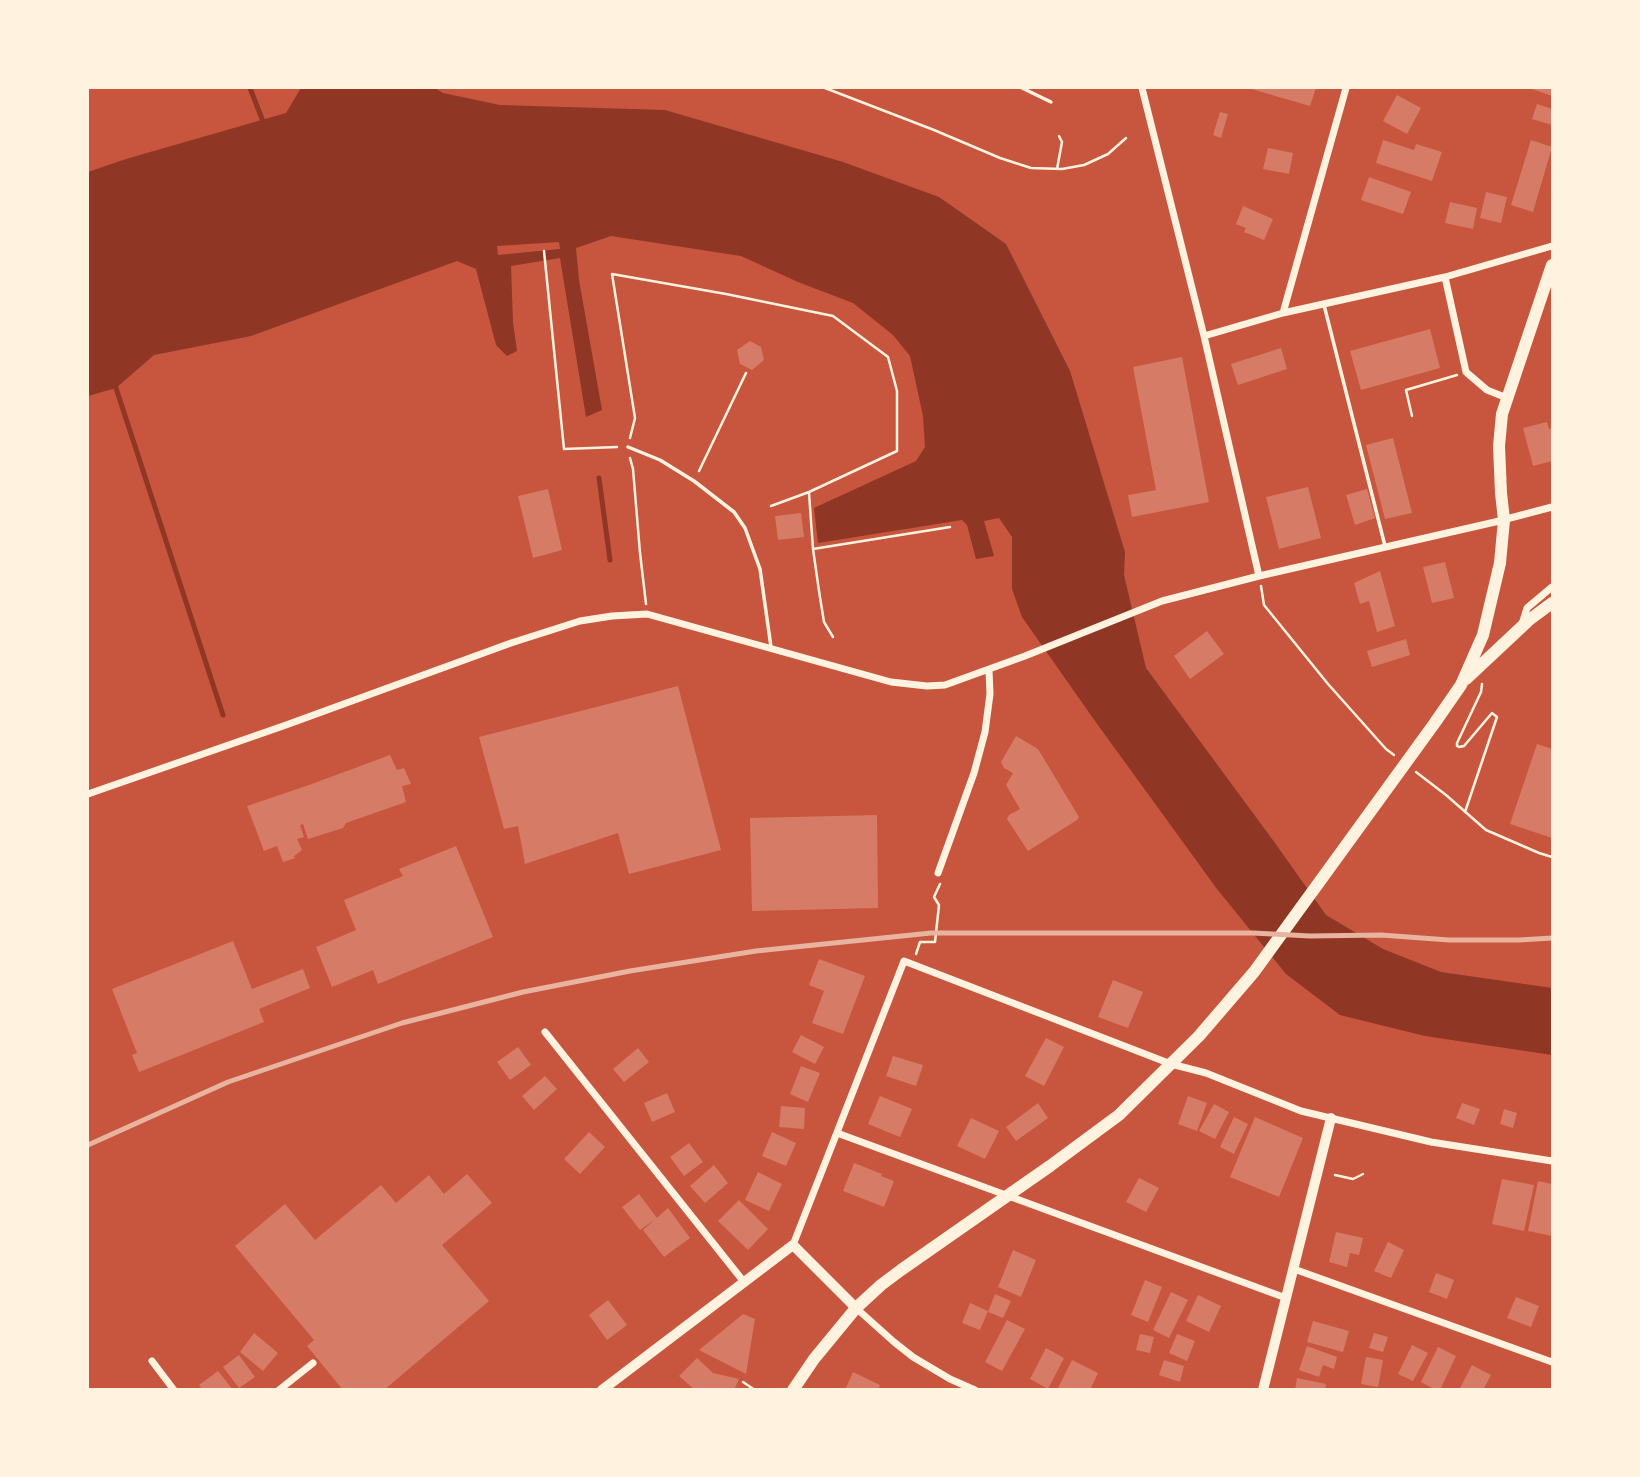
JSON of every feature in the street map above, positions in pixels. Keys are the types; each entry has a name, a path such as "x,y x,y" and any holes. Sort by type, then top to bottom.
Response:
{"main road":[{"path":"793,1390 814,1359 856,1308 881,1285 1050,1167 1119,1115 1199,1036 1254,972 1461,685 1483,635 1500,563 1504,520 1499,446 1502,414 1552,265"},
{"path":"1461,685 1529,620 1552,603"}],"street":[{"path":"1142,88 1204,336 1259,576"},
{"path":"1283,313 1346,88"},
{"path":"1204,336 1283,313 1445,277 1552,246"},
{"path":"1445,277 1466,372 1487,390 1507,398"},
{"path":"88,794 510,643 580,621 647,614 891,682 945,685 1162,601 1552,507"},
{"path":"1521,628 1527,608 1552,587"},
{"path":"940,877 985,733 990,694 989,670"},
{"path":"602,1390 793,1245 905,961 1301,1111 1431,1142 1552,1161"},
{"path":"545,1032 744,1282"},
{"path":"1263,1390 1331,1118"},
{"path":"837,1133 1286,1298"},
{"path":"793,1245 894,1342 950,1379 975,1390"},
{"path":"1294,1269 1552,1363"},
{"path":"152,1362 174,1390"},
{"path":"279,1390 313,1363"}],"lane":[{"path":"1022,88 1051,102"},
{"path":"1324,303 1385,547"},
{"path":"628,447 660,460 694,481 734,512 745,528 760,569 771,649"}],"path":[{"path":"825,88 1031,168 1057,169 1084,165 1098,160 1126,138"},
{"path":"1057,169 1062,142 1059,136"},
{"path":"544,251 565,449 628,447"},
{"path":"647,614 633,469 628,447 635,418 612,274 833,316 888,357 897,391 897,451 809,492 771,506"},
{"path":"1412,416 1406,390 1466,372"},
{"path":"694,481 746,373"},
{"path":"809,492 813,549 824,622 833,637"},
{"path":"813,549 950,527"},
{"path":"1259,576 1264,605 1328,684 1395,756"},
{"path":"1465,811 1497,717 1492,713 1464,746 1457,746 1481,692 1482,681"},
{"path":"1413,770 1486,830 1552,857"},
{"path":"913,964 920,942 935,942 939,905 934,897 940,877"},
{"path":"1335,1175 1353,1179 1363,1174"},
{"path":"743,1382 755,1390"}],"shaded area":[{"path":"301,88 435,88 443,93 500,105 665,110 843,162 939,197 1006,244 1070,371 1125,552 1124,575 1146,668 1326,915 1383,949 1441,972 1552,988 1552,1055 1425,1036 1340,1015 1286,974 1217,889 1022,617 1012,589 1012,537 999,518 984,521 994,556 976,559 967,525 962,520 818,543 814,508 916,461 925,447 923,416 910,356 893,335 853,303 741,256 611,236 576,248 579,280 602,410 586,417 560,258 511,266 517,351 507,356 496,345 476,269 457,261 251,336 154,355 116,388 88,396 88,172 286,113"}],"pier":[{"path":"559,242 560,249 498,255 497,246"}],"building":[{"path":"1248,88 1316,88 1310,106"},
{"path":"1529,88 1552,88 1552,96"},
{"path":"1397,95 1421,108 1407,134 1383,121"},
{"path":"1537,104 1552,109 1552,125 1532,119"},
{"path":"1220,112 1228,114 1221,138 1213,135"},
{"path":"1383,140 1414,150 1416,144 1442,152 1432,181 1376,163"},
{"path":"1531,140 1552,147 1533,212 1511,205"},
{"path":"1268,148 1293,153 1289,174 1263,169"},
{"path":"1369,177 1411,192 1403,214 1361,200"},
{"path":"1486,192 1507,197 1501,223 1480,218"},
{"path":"1450,202 1477,208 1473,229 1445,223"},
{"path":"1243,206 1273,219 1264,240 1244,232 1246,228 1236,224"},
{"path":"1430,329 1440,368 1361,390 1350,351"},
{"path":"750,341 761,347 764,360 752,370 740,364 737,350"},
{"path":"1281,348 1287,369 1238,385 1231,364"},
{"path":"1182,357 1209,502 1132,517 1128,495 1156,490 1133,367"},
{"path":"1547,422 1549,429 1552,428 1552,461 1533,466 1523,428"},
{"path":"1393,438 1412,513 1385,519 1366,445"},
{"path":"1308,487 1321,538 1279,549 1266,497"},
{"path":"548,489 562,550 533,558 518,496"},
{"path":"1367,489 1375,518 1355,525 1346,495"},
{"path":"801,513 804,537 778,540 775,516"},
{"path":"1445,562 1454,598 1432,603 1423,567"},
{"path":"1380,571 1395,626 1377,632 1369,601 1360,604 1354,583"},
{"path":"1207,631 1224,654 1190,679 1174,656"},
{"path":"1406,639 1410,655 1372,667 1367,651"},
{"path":"678,686 721,850 629,874 618,833 525,864 518,826 504,829 479,737"},
{"path":"1016,736 1038,749 1079,817 1028,851 1007,819 1020,809 1006,785 1013,773 1004,768 1001,762"},
{"path":"1537,744 1552,749 1552,838 1510,824"},
{"path":"390,755 397,770 404,768 411,784 402,786 406,802 308,839 303,824 300,825 304,837 297,839 302,850 293,857 296,858 283,862 277,846 264,851 247,806"},
{"path":"877,815 878,908 752,911 750,818"},
{"path":"456,846 493,937 378,984 373,970 332,987 316,947 356,930 344,900 403,876 399,869"},
{"path":"233,941 252,989 303,969 310,988 259,1009 264,1022 139,1072 132,1055 137,1053 112,989"},
{"path":"819,959 865,976 843,1034 812,1023 824,991 809,985"},
{"path":"1113,980 1143,992 1128,1028 1098,1017"},
{"path":"801,1035 824,1047 815,1064 792,1052"},
{"path":"1046,1038 1064,1047 1044,1086 1025,1076"},
{"path":"518,1047 531,1065 510,1080 497,1062"},
{"path":"638,1048 649,1062 624,1082 613,1069"},
{"path":"893,1056 923,1065 916,1086 886,1076"},
{"path":"801,1066 820,1073 808,1102 790,1094"},
{"path":"545,1076 557,1089 534,1110 522,1096"},
{"path":"667,1093 675,1112 652,1122 644,1103"},
{"path":"880,1096 912,1109 900,1137 868,1124"},
{"path":"1188,1096 1207,1103 1197,1131 1178,1124"},
{"path":"1038,1103 1048,1118 1016,1141 1006,1127"},
{"path":"1462,1103 1480,1109 1474,1125 1456,1118"},
{"path":"1214,1104 1229,1112 1215,1139 1199,1131"},
{"path":"781,1106 805,1108 804,1129 779,1127"},
{"path":"1504,1109 1517,1113 1513,1128 1500,1124"},
{"path":"1234,1117 1248,1124 1234,1154 1220,1147"},
{"path":"1255,1117 1303,1138 1279,1197 1230,1177"},
{"path":"971,1118 999,1131 985,1159 957,1146"},
{"path":"589,1132 605,1147 580,1174 564,1159"},
{"path":"772,1132 796,1143 786,1166 762,1156"},
{"path":"689,1143 703,1162 684,1176 670,1157"},
{"path":"854,1163 894,1181 884,1207 843,1191"},
{"path":"714,1165 728,1183 705,1203 690,1186"},
{"path":"758,1172 782,1184 769,1211 745,1200"},
{"path":"467,1174 492,1203 442,1245 489,1301 384,1390 343,1390 307,1346 314,1340 235,1246 285,1204 315,1240 381,1185 396,1203 429,1175 444,1194"},
{"path":"1139,1178 1159,1188 1146,1212 1126,1202"},
{"path":"1502,1179 1534,1185 1524,1231 1492,1224"},
{"path":"1538,1181 1552,1184 1552,1236 1528,1231"},
{"path":"639,1194 657,1218 640,1230 622,1207"},
{"path":"739,1200 768,1229 748,1250 718,1221"},
{"path":"668,1208 690,1238 664,1257 643,1230"},
{"path":"1336,1232 1363,1238 1359,1255 1350,1253 1347,1267 1329,1262"},
{"path":"1388,1242 1404,1250 1391,1278 1374,1271"},
{"path":"1013,1250 1036,1260 1021,1297 998,1287"},
{"path":"1436,1273 1454,1280 1447,1299 1429,1292"},
{"path":"1145,1280 1162,1287 1148,1322 1131,1315"},
{"path":"1171,1292 1188,1300 1169,1338 1153,1330"},
{"path":"995,1294 1011,1301 1003,1318 988,1312"},
{"path":"1198,1295 1221,1306 1209,1332 1186,1321"},
{"path":"1516,1297 1539,1306 1531,1327 1507,1318"},
{"path":"608,1300 627,1325 607,1340 589,1315"},
{"path":"970,1303 988,1311 980,1330 962,1323"},
{"path":"743,1314 755,1319 746,1374 699,1350"},
{"path":"1007,1320 1025,1329 1002,1371 985,1362"},
{"path":"1313,1321 1349,1331 1343,1352 1307,1342"},
{"path":"254,1333 278,1353 263,1371 240,1352"},
{"path":"1374,1333 1388,1337 1383,1352 1369,1348"},
{"path":"1140,1334 1154,1337 1150,1353 1136,1350"},
{"path":"1177,1334 1195,1341 1187,1361 1169,1353"},
{"path":"1412,1345 1428,1353 1413,1381 1398,1374"},
{"path":"1307,1346 1337,1357 1334,1369 1323,1365 1319,1377 1299,1370"},
{"path":"1438,1347 1456,1356 1440,1390 1436,1390 1421,1382"},
{"path":"1046,1348 1064,1358 1048,1389 1030,1379"},
{"path":"239,1355 255,1377 239,1388 223,1367"},
{"path":"1366,1357 1383,1360 1378,1387 1361,1384"},
{"path":"697,1358 713,1373 739,1379 734,1390 695,1390 679,1376"},
{"path":"1072,1360 1098,1373 1090,1390 1057,1390"},
{"path":"1164,1360 1184,1366 1180,1382 1159,1375"},
{"path":"1472,1365 1491,1375 1483,1390 1459,1390"},
{"path":"218,1371 233,1390 203,1390 199,1385"},
{"path":"853,1372 880,1385 878,1390 845,1390"},
{"path":"1297,1378 1326,1384 1325,1390 1295,1390"}],"waterway":[{"path":"250,88 264,124"},
{"path":"114,382 223,715"},
{"path":"599,478 610,560"}],"railway":[{"path":"88,1145 228,1082 402,1023 523,992 630,971 756,951 931,933 1253,933 1310,936 1381,935 1449,940 1552,938"}]}
